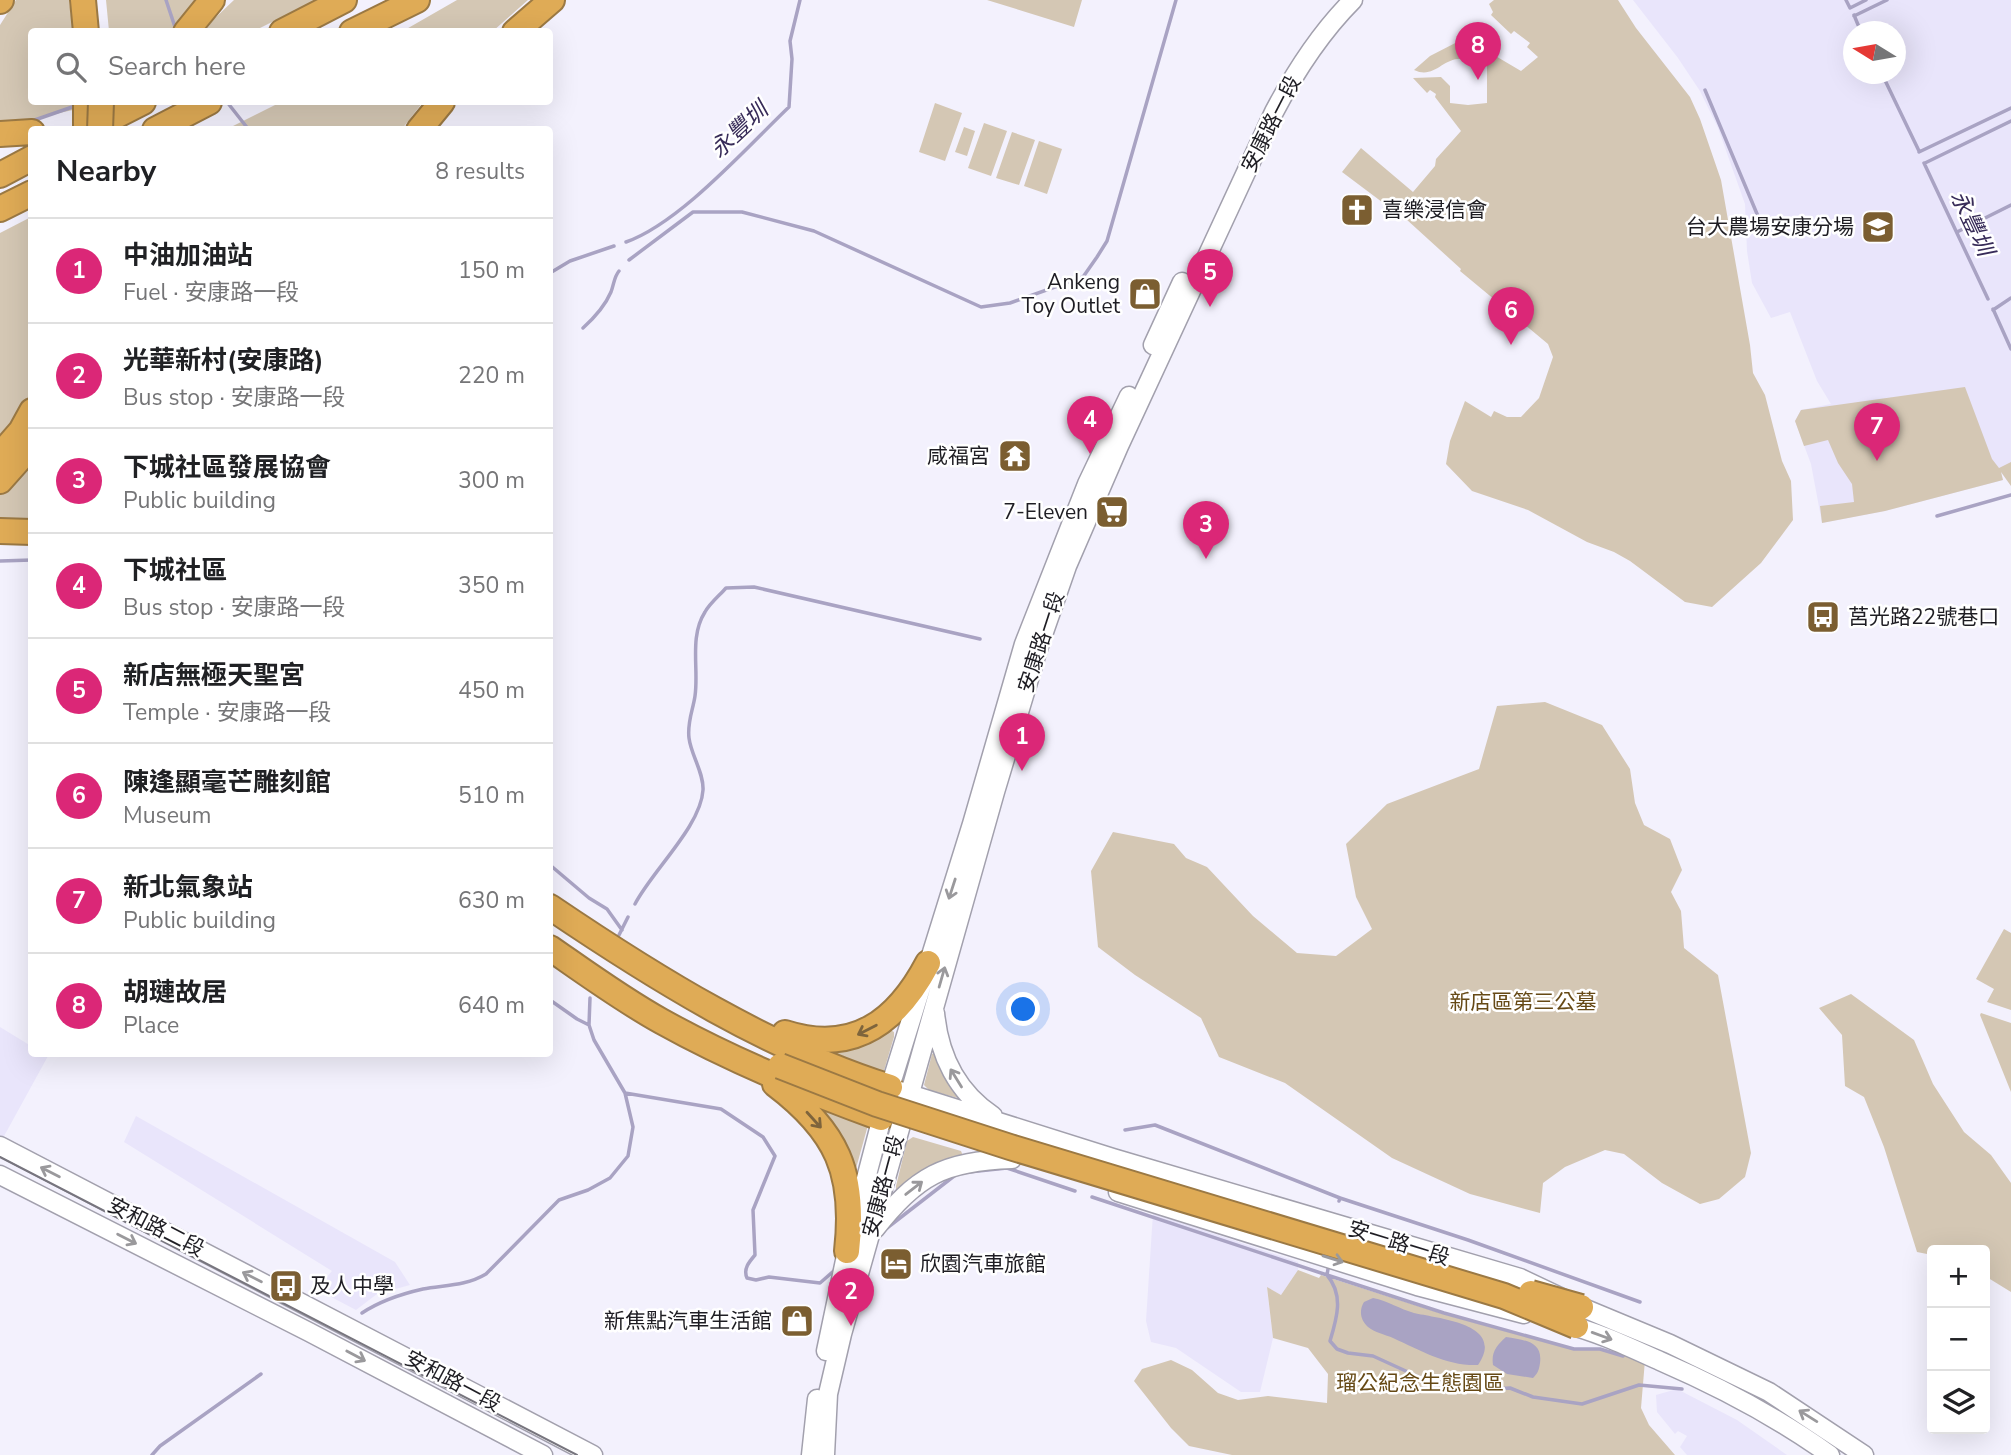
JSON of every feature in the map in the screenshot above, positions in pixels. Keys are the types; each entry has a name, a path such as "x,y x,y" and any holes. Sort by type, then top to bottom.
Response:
{"highway":[{"path":"83,0 91,28"},
{"path":"91,28 95,0"},
{"path":"189,26 212,0"},
{"path":"290,28 344,0"},
{"path":"360,28 417,0"},
{"path":"519,28 552,0"},
{"path":"86,105 87,126"},
{"path":"100,126 101,105"},
{"path":"95,126 139,105"},
{"path":"138,126 144,105"},
{"path":"163,126 203,105"},
{"path":"422,126 440,105"},
{"path":"0,134 28,132"},
{"path":"0,175 28,161"},
{"path":"1,209 28,195"},
{"path":"0,455 21,431 28,418"},
{"path":"0,481 28,450"},
{"path":"0,531 28,531"},
{"path":"553,909 652,973 713,1008 814,1057 899,1090"},
{"path":"553,922 685,1008 782,1061"},
{"path":"553,936 666,1009 727,1042 870,1091 1578,1317"},
{"path":"553,950 659,1020 765,1076 805,1110 836,1149 846,1178 850,1201 847,1251"},
{"path":"713,1008 789,1035 811,1040 845,1039 870,1030 897,1009 918,982 928,963"},
{"path":"742,1062 890,1121"}],"main road":[{"name":"安康路一段","path":"811,1455 822,1366 847,1251 890,1121 928,963 1024,644 1087,484 1265,108 1314,31 1340,0"},
{"name":"安康路一段","path":"899,1090 934,1002 1038,649 1067,566 1114,457 1274,112 1289,83 1320,39 1353,0"},
{"path":"934,1002 937,1030 951,1071 973,1101 1005,1124"},
{"name":"安一路一段","path":"899,1090 1105,1155 1520,1278 1624,1344 1730,1392 1830,1455"},
{"name":"安康路一段","path":"825,1455 828,1394 868,1238 890,1121"},
{"name":"安一路一段","path":"890,1121 1417,1286 1578,1317 1670,1344 1769,1392 1864,1455"},
{"name":"安和路二段","path":"1,1150 313,1308"},
{"path":"1087,1182 1105,1155"},
{"path":"868,1238 904,1195 935,1173 971,1161 1012,1159"},
{"name":"安和路二段","path":"0,1175 296,1325"},
{"name":"安和路一段","path":"313,1308 593,1455"},
{"name":"安和路一段","path":"296,1325 543,1455"},
{"path":"803,1455 813,1426"}],"shaded area":[{"name":"台大農場安康分場","path":"1633,0 2011,0 2011,486 2001,472 2003,480 1885,511 1822,523 1811,464 1795,421 1801,410 1831,404 1817,381 1790,312 1771,318 1752,283 1747,251 1745,204 1718,128 1700,91"},
{"path":"0,1027 28,1044 28,1057 47,1057 3,1138 0,1136"},
{"path":"136,1116 395,1262 410,1285 377,1294 356,1310 316,1289 332,1271 124,1142"},
{"path":"1153,1213 1298,1262 1298,1270 1281,1295 1267,1288 1273,1338 1260,1392 1241,1392 1176,1348 1151,1342 1146,1321"},
{"path":"1373,1298 1414,1313 1453,1321 1477,1332 1484,1340 1484,1351 1478,1365 1455,1363 1424,1353 1371,1329 1363,1321 1361,1312 1364,1302"},
{"path":"1506,1337 1531,1343 1538,1350 1540,1365 1533,1378 1507,1374 1493,1365 1495,1349"},
{"path":"1677,1389 1737,1420 1787,1455 1687,1455 1680,1447 1687,1436 1678,1431 1675,1434 1657,1412 1656,1395"}],"green space":[{"path":"16,0 69,0 73,28 28,28 28,105 73,105 73,110 0,126 0,25"},
{"path":"106,0 197,0 175,28 109,28"},
{"path":"234,0 316,0 260,28 207,28"},
{"path":"457,0 528,0 496,28 408,28"},
{"path":"987,0 1082,0 1074,27"},
{"path":"1494,0 1618,0 1636,28 1690,97 1700,119 1721,180 1753,373 1765,395 1782,461 1791,481 1793,520 1761,563 1712,607 1685,602 1630,561 1587,542 1528,510 1472,491 1446,464 1450,441 1465,401 1491,417 1494,411 1507,417 1521,417 1539,398 1553,357 1548,344 1460,271 1461,269 1395,209 1342,172 1361,148 1413,192 1435,166 1436,159 1461,131 1435,97 1436,94 1430,90 1427,93 1413,78 1441,77 1450,86 1450,103 1487,103 1487,51 1464,51 1464,59 1450,61 1428,72 1414,70 1430,56 1465,38 1521,71 1538,57 1527,47 1530,43 1514,31 1511,34 1491,15 1493,12 1489,4"},
{"path":"935,103 962,113 945,161 919,152"},
{"path":"275,105 421,105 404,126 233,126"},
{"path":"984,123 1007,131 991,176 968,168"},
{"path":"964,127 975,131 967,156 955,152"},
{"path":"1012,132 1035,140 1019,185 996,178"},
{"path":"1039,141 1062,149 1047,194 1024,186"},
{"path":"28,219 28,400 12,430 0,443 0,233"},
{"path":"1965,387 1992,459 1999,468 2011,462 2011,486 2001,472 2003,480 1885,511 1822,523 1820,506 1854,502 1852,484 1838,463 1828,440 1804,446 1795,421 1801,410"},
{"path":"28,467 28,519 0,519 0,495 15,484"},
{"name":"新店區第三公墓","path":"1545,702 1602,725 1630,769 1635,803 1644,825 1670,839 1682,870 1671,892 1681,911 1684,948 1718,975 1751,1153 1745,1177 1719,1199 1700,1204 1662,1183 1624,1154 1605,1150 1565,1167 1543,1183 1540,1213 1470,1194 1392,1158 1285,1083 1219,1057 1201,1018 1098,947 1091,871 1113,832 1174,844 1186,858 1207,867 1253,916 1297,953 1336,956 1372,929 1356,897 1346,844 1387,804 1479,769 1497,706"},
{"path":"2004,929 2011,933 2011,1010 1987,1002 1994,989 1976,979"},
{"path":"1851,994 1914,1040 1933,1084 1964,1132 1991,1155 2011,1183 2011,1292 1990,1279 1990,1245 1927,1245 1927,1254 1917,1252 1884,1147 1864,1097 1845,1086 1842,1035 1819,1008"},
{"path":"1981,1013 2011,1023 2011,1092 1980,1015"},
{"path":"889,1029 894,1032 894,1037 883,1074 835,1056 839,1049"},
{"path":"936,1052 959,1095 958,1098 929,1090 924,1085 932,1054"},
{"path":"822,1107 868,1125 855,1172 820,1111"},
{"path":"913,1137 961,1151 963,1156 898,1192 896,1186 907,1141"},
{"name":"瑠公紀念生態園區","path":"1298,1270 1574,1350 1607,1350 1645,1360 1641,1408 1649,1425 1675,1455 1232,1455 1189,1446 1171,1428 1134,1381 1142,1369 1171,1360 1192,1370 1218,1393 1238,1400 1268,1396 1327,1403 1328,1374 1308,1348 1273,1338 1267,1287 1281,1295"}],"waterway":[{"path":"166,0 175,28"},
{"name":"永豐圳","path":"626,242 668,219 690,202 789,107 792,59 790,41 800,0"},
{"path":"629,260 693,212 742,212 814,231 981,307 1010,303 1083,277 1107,241 1176,0"},
{"name":"永豐圳","path":"1846,0 1850,8"},
{"path":"1850,8 1866,0"},
{"path":"1854,16 1887,0"},
{"name":"永豐圳","path":"1854,15 1856,21"},
{"name":"永豐圳","path":"1887,84 1919,151"},
{"path":"1705,90 1760,221"},
{"path":"29,122 78,105"},
{"path":"229,105 246,126"},
{"path":"1919,152 2011,108"},
{"path":"1925,163 2011,121"},
{"name":"永豐圳","path":"1924,163 1988,299"},
{"path":"1957,232 2011,205"},
{"name":"永豐圳","path":"553,271 570,261 614,246"},
{"path":"583,328 606,302 619,271"},
{"path":"1993,310 2011,298"},
{"name":"永豐圳","path":"1993,309 2011,349"},
{"path":"1937,516 2011,495"},
{"path":"0,561 28,560"},
{"path":"635,904 685,833 700,804 703,784 690,744 689,732 696,686 697,632 705,612 726,588 754,587 980,639"},
{"name":"永豐圳","path":"553,868 589,898 607,909 622,930"},
{"name":"永豐圳","path":"619,935 628,917"},
{"path":"362,1313 399,1296 463,1283 486,1274 559,1200 588,1190 610,1178 628,1156 633,1127 625,1093 594,1040 589,1025 590,998"},
{"path":"553,1002 589,1025"},
{"path":"625,1093 721,1109 763,1137 775,1156 753,1210 755,1255 746,1269 747,1278 756,1280 769,1277 820,1283 836,1269"},
{"path":"1125,1130 1155,1125 1340,1198 1339,1201"},
{"path":"969,1172 1007,1168 1075,1191"},
{"path":"887,1228 958,1173"},
{"path":"1092,1197 1327,1275 1336,1291 1338,1307 1330,1341 1337,1349 1373,1356 1432,1383 1481,1389"},
{"path":"1340,1198 1468,1240 1640,1302"},
{"path":"1329,1263 1327,1275 1444,1313 1574,1349 1600,1349 1623,1356"},
{"path":"152,1455 160,1446 261,1374"},
{"path":"1492,1389 1510,1388 1533,1397 1582,1404 1639,1385 1682,1389"}],"tram line":[{"path":"0,1157 577,1455"}],"place":[{"name":"胡璉故居","path":"1478,80"},
{"name":"喜樂浸信會","path":"1357,210"},
{"name":"台大農場安康分場","path":"1878,227"},
{"name":"Ankeng Toy Outlet","path":"1145,294"},
{"name":"新店無極天聖宮","path":"1210,307"},
{"name":"陳逢顯毫芒雕刻館","path":"1511,345"},
{"name":"下城社區","path":"1090,454"},
{"name":"咸福宮","path":"1015,456"},
{"name":"新北氣象站","path":"1877,461"},
{"name":"7-Eleven","path":"1112,512"},
{"name":"下城社區發展協會","path":"1206,559"},
{"name":"莒光路22號巷口","path":"1823,617"},
{"name":"中油加油站","path":"1022,771"},
{"name":"欣園汽車旅館","path":"896,1264"},
{"name":"及人中學","path":"286,1286"},
{"name":"新焦點汽車生活館","path":"797,1321"},
{"name":"光華新村(安康路)","path":"851,1326"}]}
